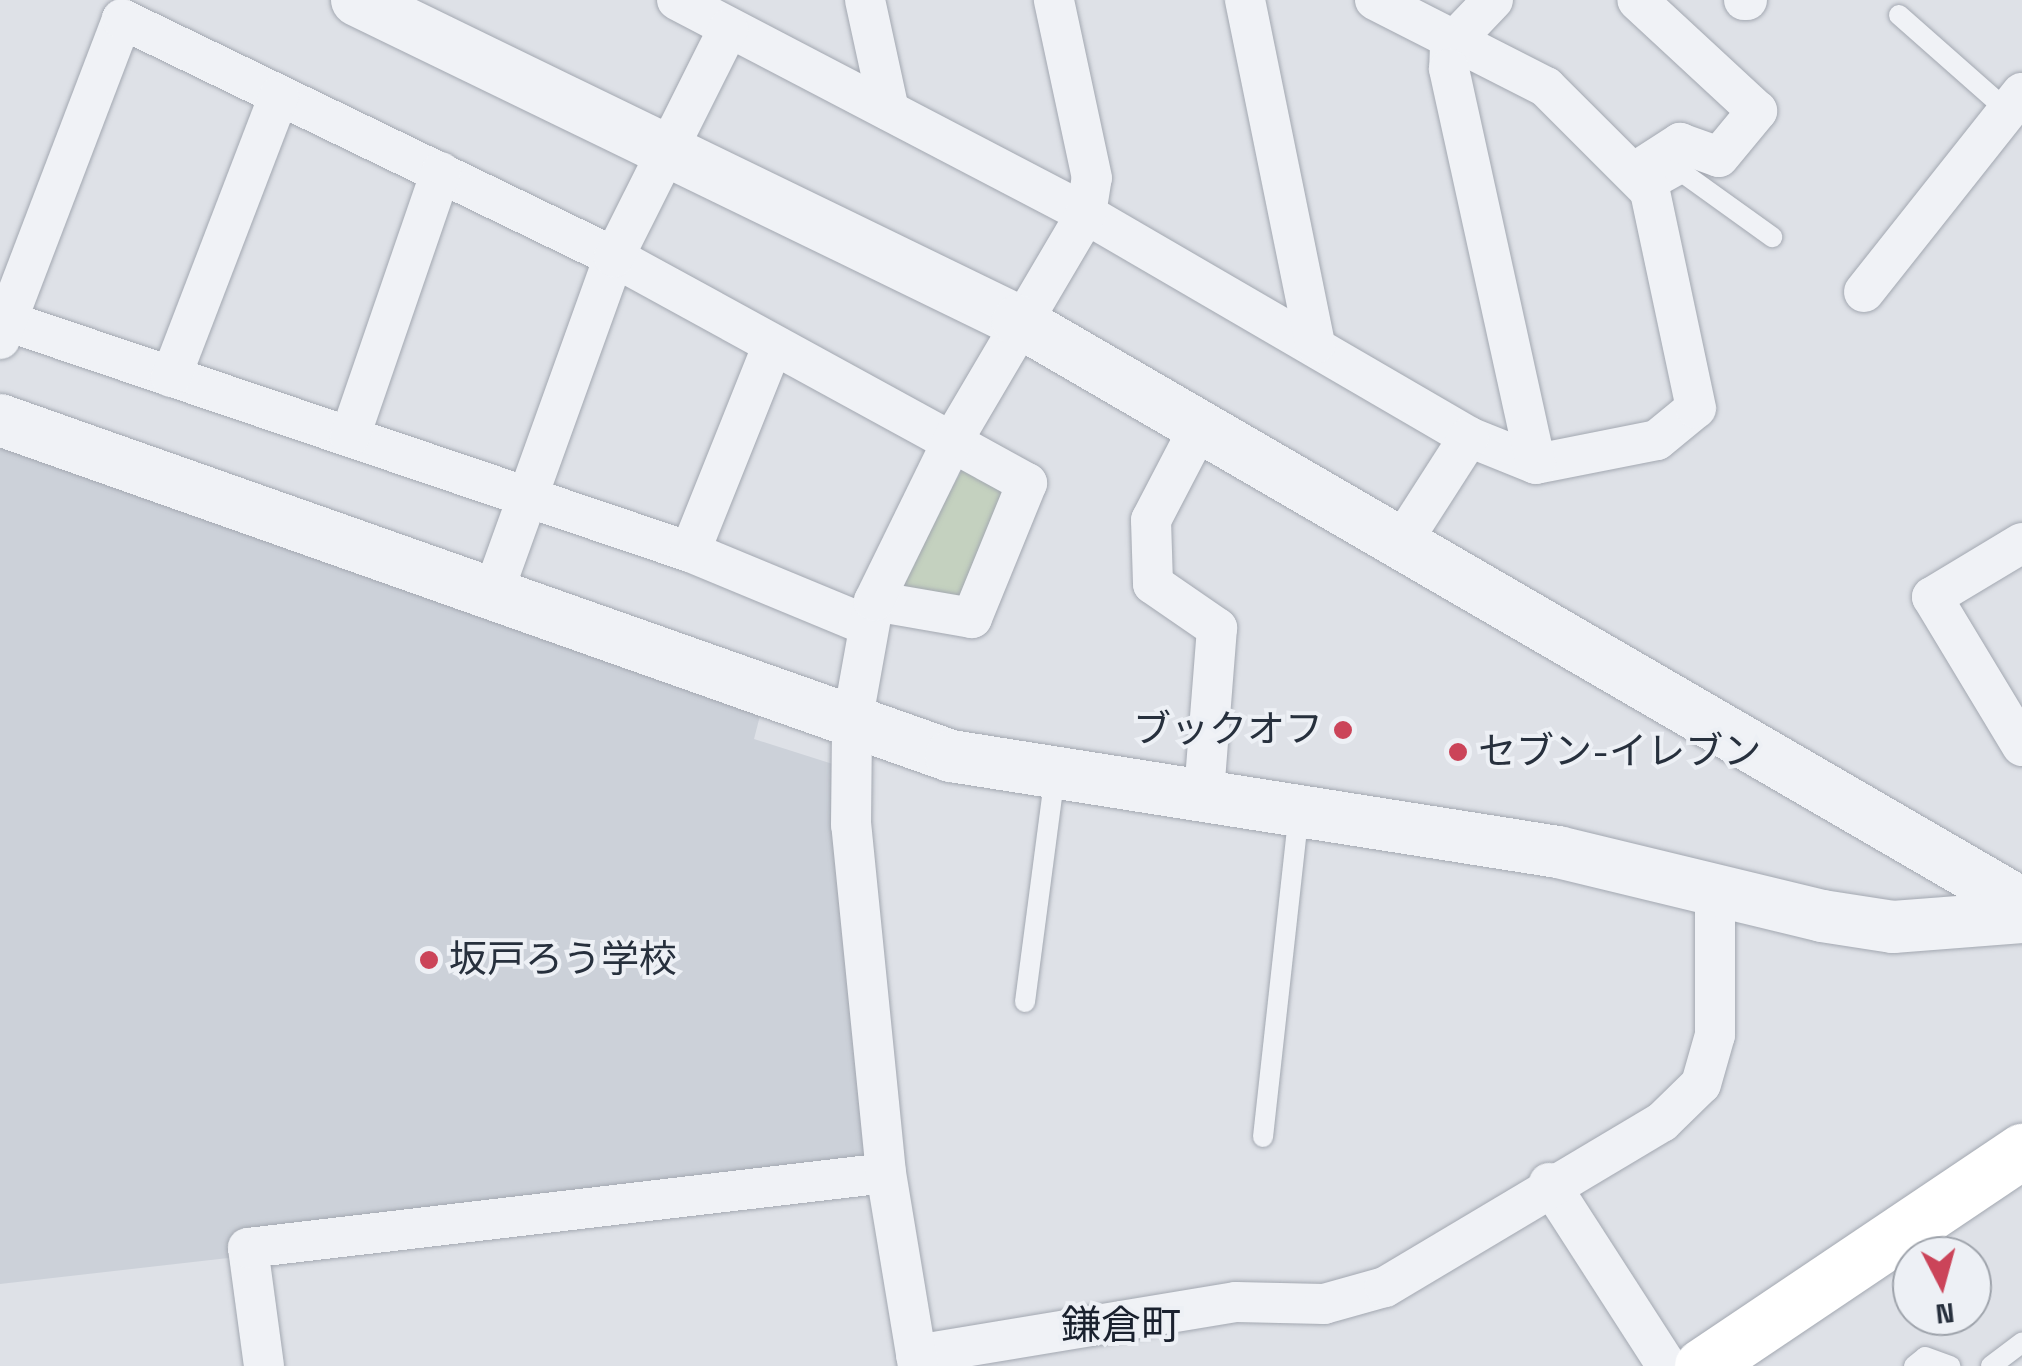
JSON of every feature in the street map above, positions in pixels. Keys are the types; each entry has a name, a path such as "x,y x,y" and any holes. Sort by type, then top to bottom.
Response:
{"main road":[{"path":"1725,1360 2022,1151"}],"street":[{"path":"357,0 668,147 1018,321 2022,904"},
{"path":"679,0 1086,214 1470,437 1536,464 1657,440 1696,408 1642,181 1546,87 1450,46 1375,0"},
{"path":"865,0 890,110"},
{"path":"1054,0 1092,178 1086,214 1018,321 954,438 869,612 852,724 851,825 886,1173 911,1362 1236,1302 1324,1304 1385,1287 1549,1183 1662,1122 1701,1084 1714,1036 1716,892"},
{"path":"1245,0 1314,344"},
{"path":"1450,46 1494,0"},
{"path":"1637,0 1757,111 1719,157 1680,142 1642,181"},
{"path":"122,19 280,96 614,257 954,438 1027,483 972,618 869,612 171,377 3,330 122,19"},
{"path":"493,593 533,500 614,257 728,29"},
{"path":"1450,46 1536,464"},
{"path":"171,377 280,96"},
{"path":"1864,292 2015,102"},
{"path":"350,436 442,172"},
{"path":"690,552 773,345"},
{"path":"0,420 951,756 1558,852 1716,892 1893,926 2022,917"},
{"path":"1200,426 1151,520 1154,584 1217,628 1204,795"},
{"path":"1401,543 1470,437"},
{"path":"2022,543 1932,597 2022,746"},
{"path":"264,1366 248,1248 886,1173"},
{"path":"1549,1183 1668,1366"}],"lane":[{"path":"1899,15 2015,102"},
{"path":"1642,181 1682,173 1772,238"},
{"path":"1026,1002 1055,775"},
{"path":"1263,1136 1299,810"},
{"path":"1991,1366 2022,1343"},
{"path":"1914,1366 1925,1357 1950,1366"}],"shaded area":[{"name":"坂戸ろう学校","path":"0,444 761,712 754,739 839,766 876,1154 237,1257 0,1284"}],"green space":[{"path":"964,466 1010,494 969,602 908,600 900,584"}],"place":[{"name":"ブックオフ","path":"1343,730"},
{"name":"セブン-イレブン","path":"1458,752"},
{"name":"坂戸ろう学校","path":"429,960"}],"district":[{"name":"鎌倉町","path":"1121,1326"}]}
